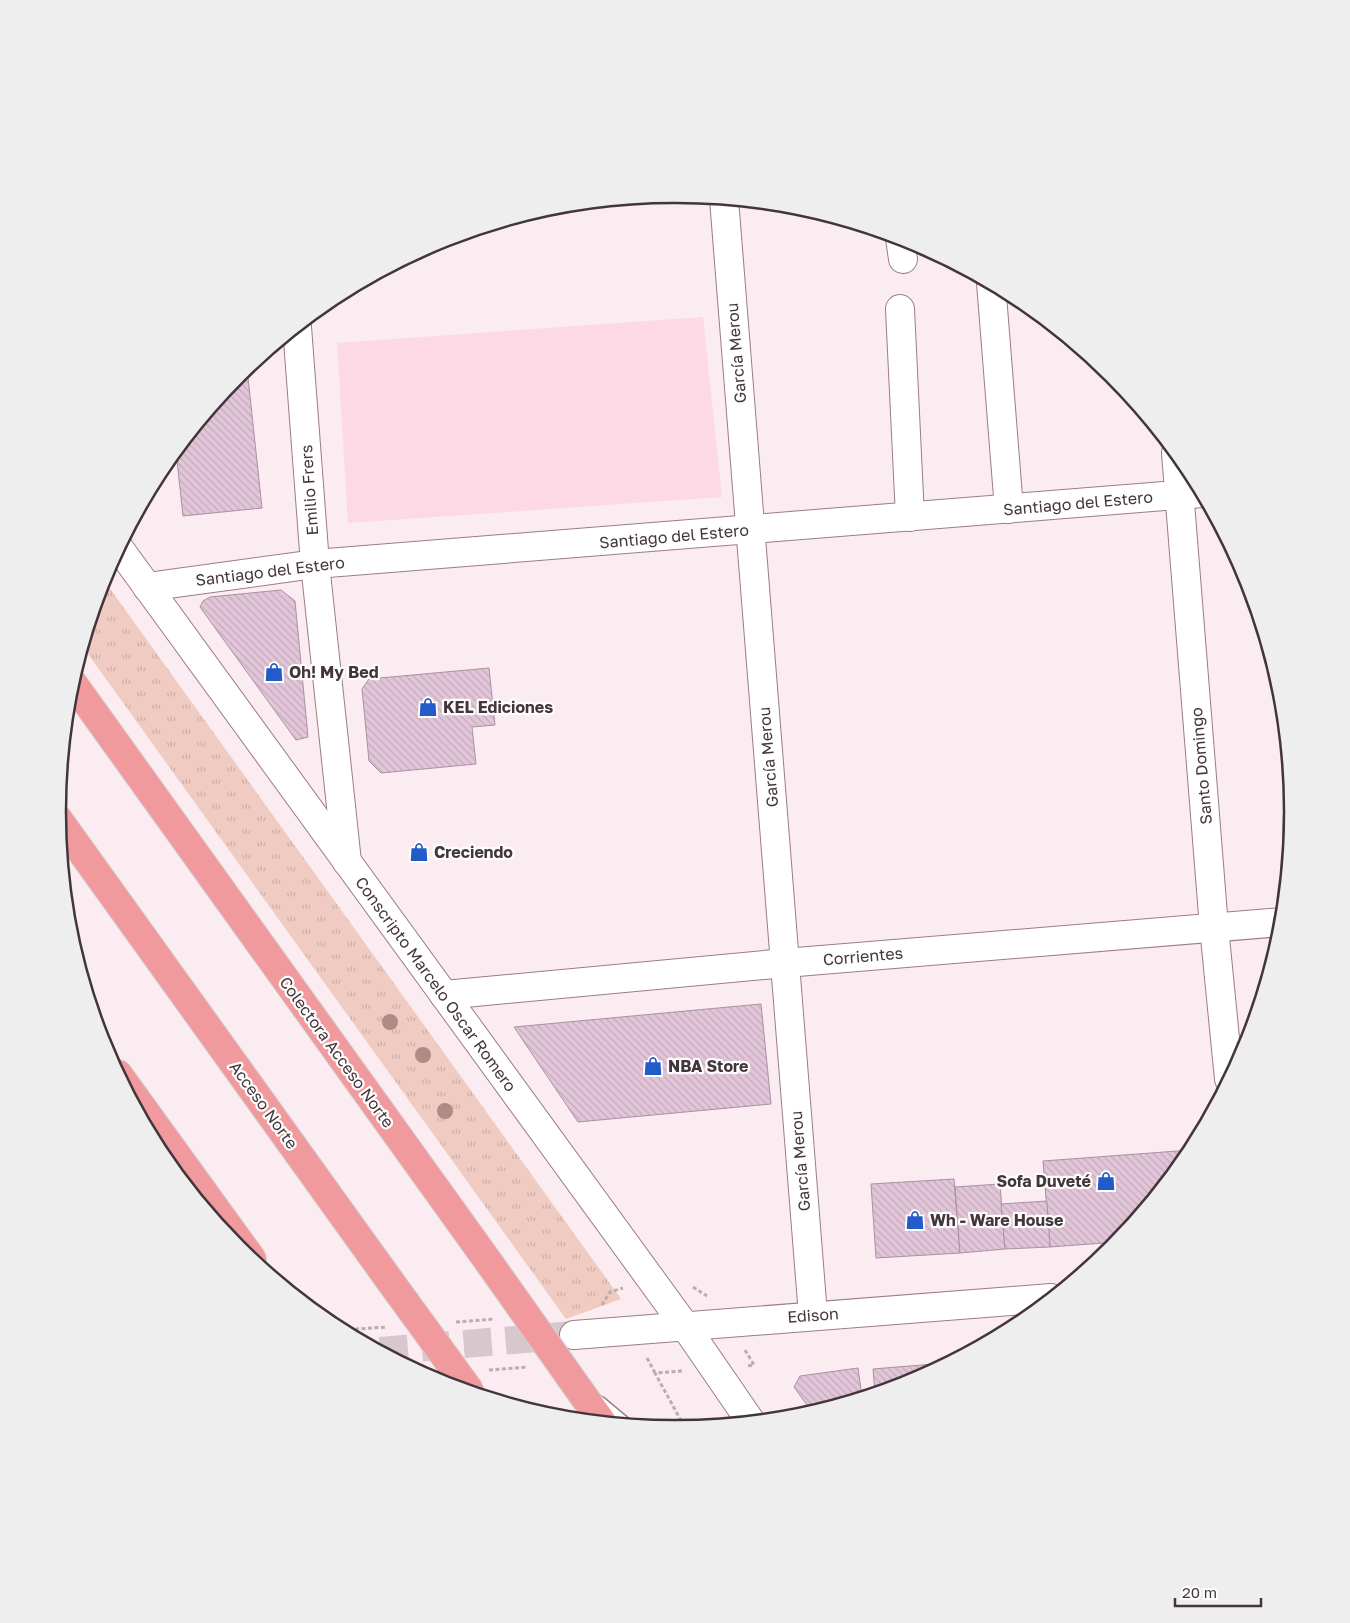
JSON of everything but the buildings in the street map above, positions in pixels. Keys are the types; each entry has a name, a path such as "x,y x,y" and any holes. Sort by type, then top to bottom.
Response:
{"highway":[{"name":"Colectora Acceso Norte","path":"78,691 597,1415"},
{"name":"Acceso Norte","path":"67,832 464,1382"},
{"path":"147,1114 224,1220"}],"street":[{"name":"García Merou","path":"724,205 813,1315"},
{"path":"992,292 1008,508"},
{"path":"900,309 910,516"},
{"name":"Emilio Frers","path":"298,334 315,564 347,862"},
{"name":"Santo Domingo","path":"1185,480 1190,494 1214,928 1228,1066"},
{"name":"Santiago del Estero","path":"147,587 315,564 1190,494"},
{"name":"Conscripto Marcelo Oscar Romero","path":"124,554 685,1326 747,1416"},
{"name":"Corrientes","path":"444,995 785,963 1273,923"},
{"name":"Edison","path":"574,1335 1039,1299"}],"lane":[{"path":"571,1379 615,1417"}],"shaded area":[{"path":"703,317 722,497 348,523 337,343"}],"green space":[{"path":"110,588 621,1299 566,1319 87,653"}],"tunnel":[{"path":"392,1350 574,1335"}],"place":[{"name":"Oh! My Bed","path":"274,672"},
{"name":"KEL Ediciones","path":"428,707"},
{"name":"Creciendo","path":"419,852"},
{"name":"NBA Store","path":"653,1066"},
{"name":"Sofa Duveté","path":"1106,1181"},
{"name":"Wh - Ware House","path":"915,1220"}]}
